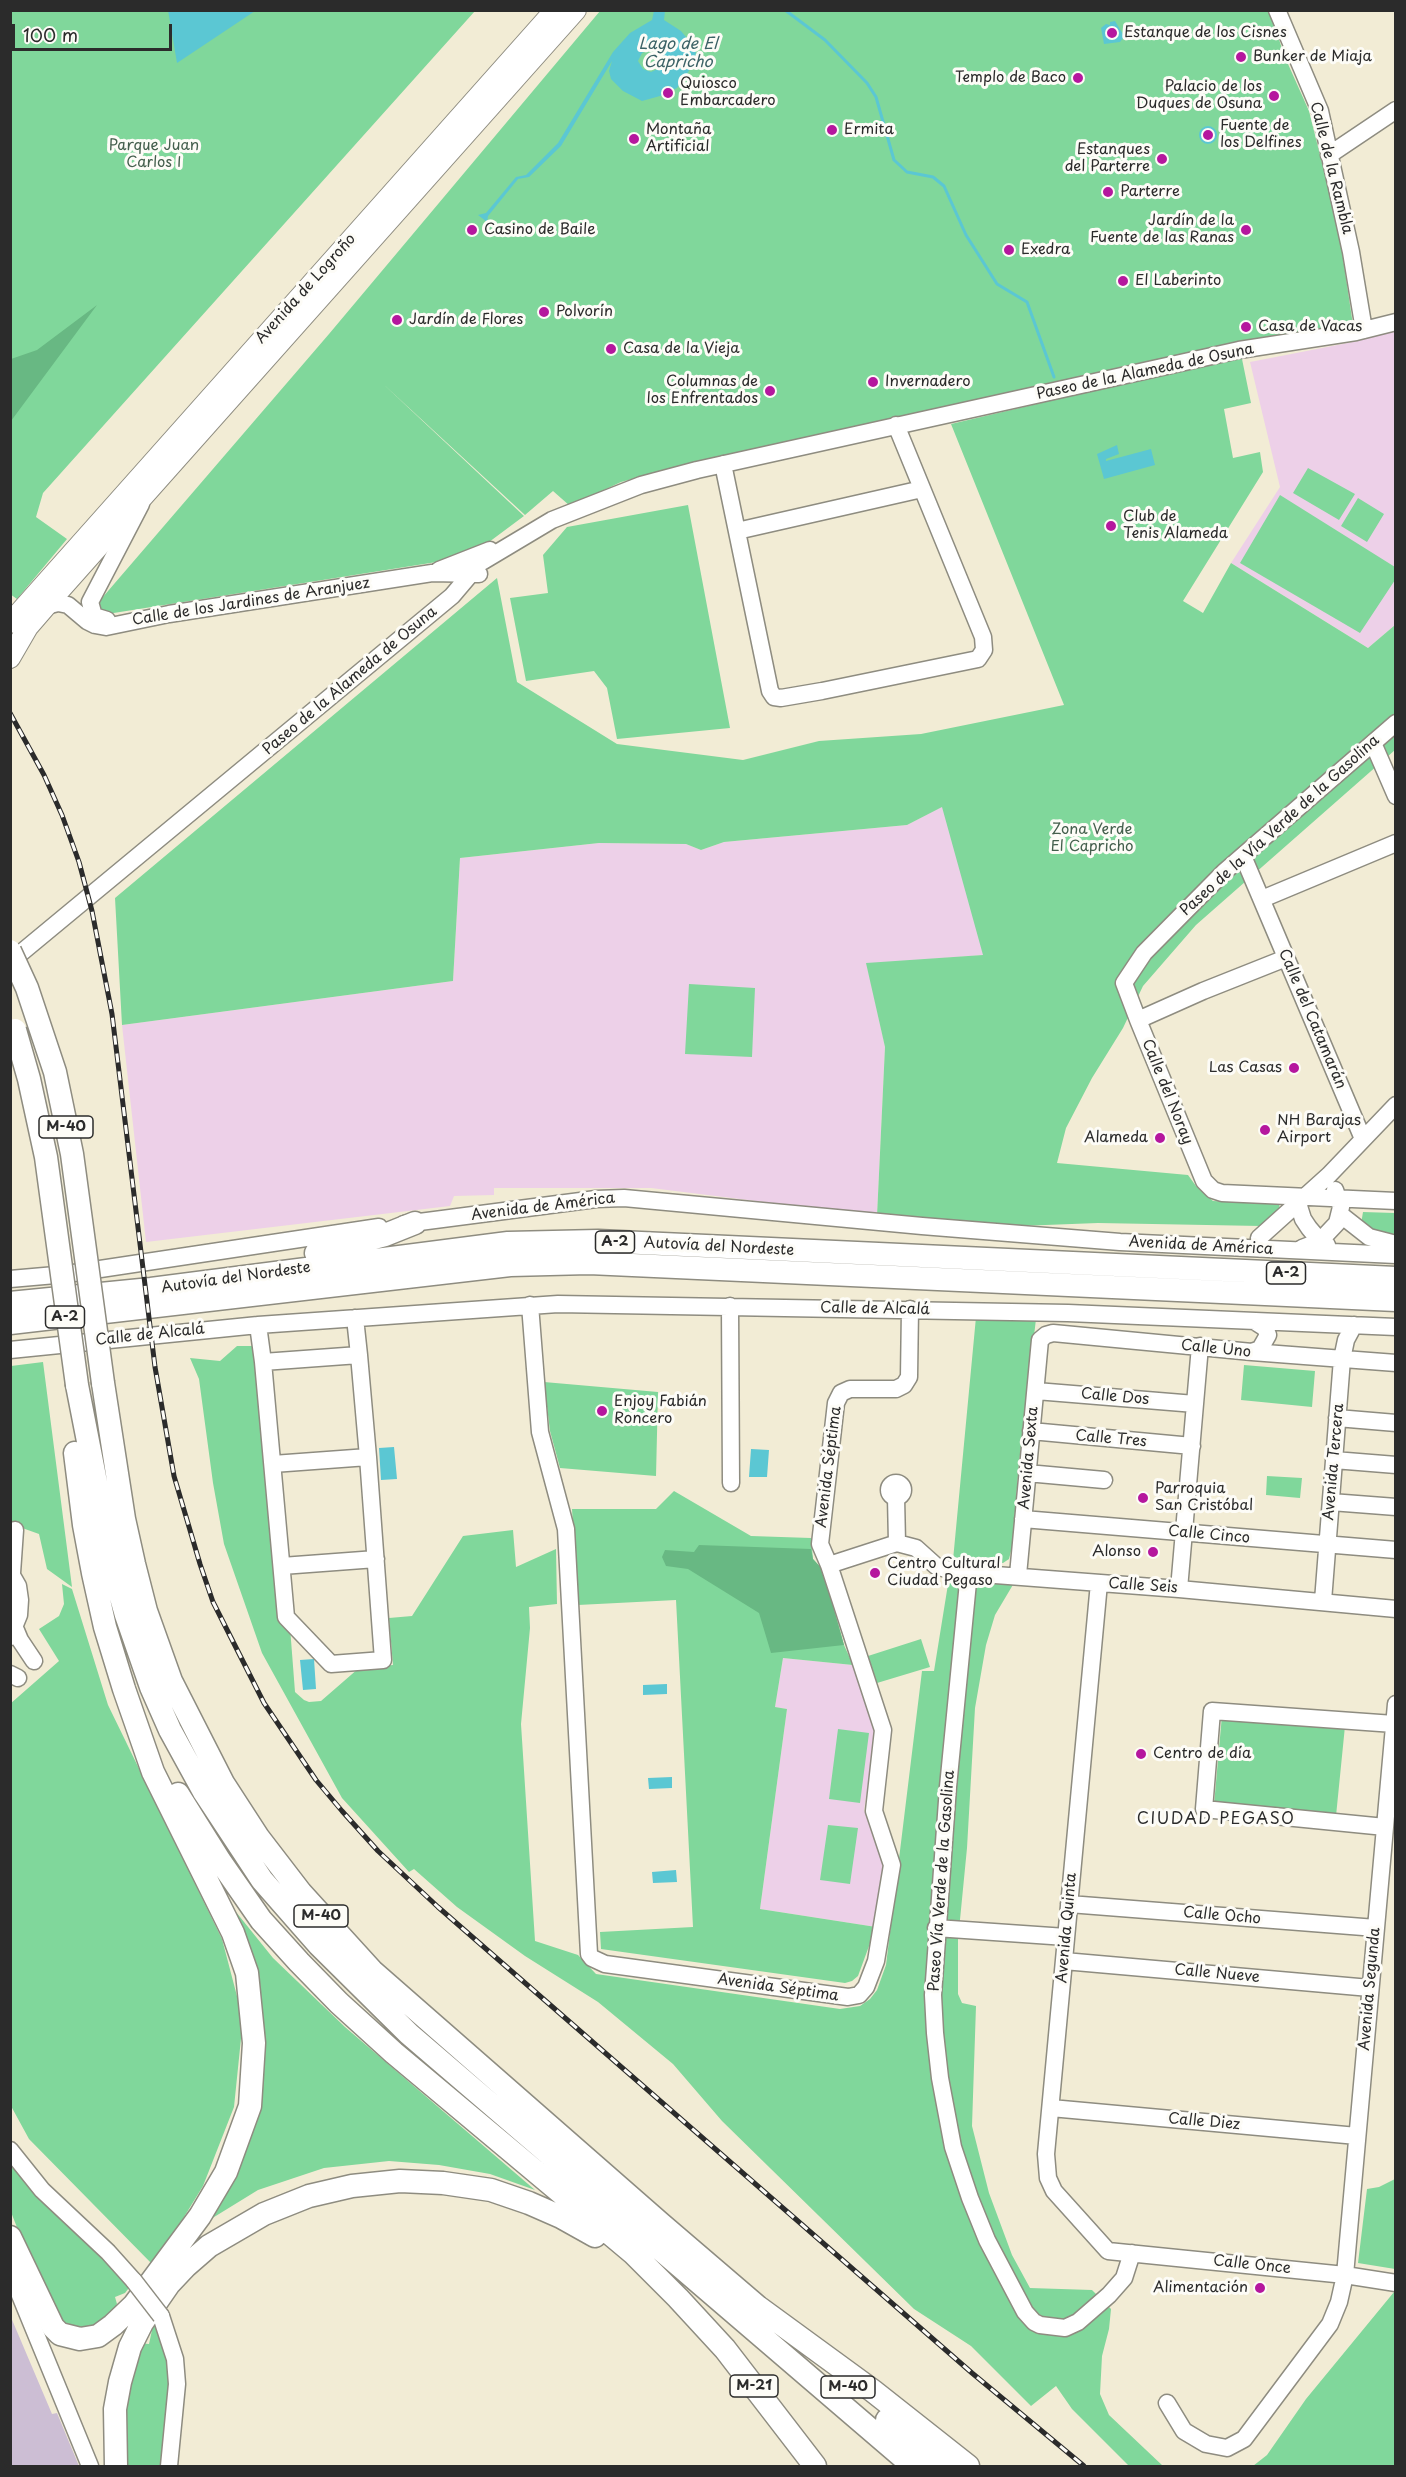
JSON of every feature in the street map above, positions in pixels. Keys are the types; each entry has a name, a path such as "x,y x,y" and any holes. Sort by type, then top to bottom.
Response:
{"highway":[{"name":"M-40","path":"10,951 27,988 55,1072 72,1154 124,1519 146,1611 171,1681 223,1783 258,1837 301,1893 372,1971 758,2307 783,2332 940,2466"},
{"name":"M-40","path":"12,1023 29,1078 46,1156 78,1394 113,1569 126,1616 151,1687 170,1730 204,1792 262,1880 319,1945 409,2034 913,2466"},
{"path":"239,1276 286,1260 345,1247 415,1223"},
{"name":"Autovía del Nordeste","path":"10,1303 151,1289 508,1243 598,1241 1395,1278"},
{"name":"Autovía del Nordeste","path":"10,1323 510,1265 589,1263 1395,1300"},
{"path":"848,1274 874,1285 1177,1299 1395,1314"},
{"path":"10,2237 45,2316 53,2328 60,2334 80,2339 98,2336 134,2305 200,2216 226,2172 250,2106 254,2043 247,1973 233,1933 153,1772 105,1627 90,1554 75,1450 78,1394"},
{"path":"140,1730 226,1871 261,1920 299,1962 339,2003 394,2053 633,2253 678,2298"},
{"path":"116,2466 115,2409 123,2370 130,2347 142,2323 169,2284 209,2246 237,2228 264,2214 309,2196 352,2186 400,2181 442,2182 490,2190 561,2217 597,2237 678,2298"},
{"name":"M-21","path":"678,2298 725,2349 815,2466"},
{"path":"102,2466 98,2433 106,2379 134,2305"},
{"path":"758,2307 873,2391 968,2466"},
{"path":"793,2439 807,2466"}],"main road":[{"name":"Avenida de Logroño","path":"10,623 555,10"},
{"name":"Avenida de Logroño","path":"10,658 28,627 46,606 576,10"}],"street":[{"name":"Calle de la Rambla","path":"1277,10 1320,111 1351,252 1364,330"},
{"path":"1329,155 1395,110"},
{"name":"Paseo de la Alameda de Osuna","path":"10,962 452,596 480,563 552,520 641,485 723,464 1239,350 1364,330 1395,322"},
{"path":"723,464 770,691 774,697 782,698 825,690 978,659 984,650 983,637 896,425"},
{"path":"737,531 922,489"},
{"name":"Avenida de Logroño","path":"83,606 146,494"},
{"path":"472,574 484,572 490,568 526,540 536,529"},
{"name":"Calle de los Jardines de Aranjuez","path":"432,573 513,542"},
{"path":"46,606 58,603 83,606 84,574 69,568 57,569"},
{"name":"Calle de los Jardines de Aranjuez","path":"83,606 87,621 106,627 159,616 432,573 472,574"},
{"name":"Paseo de la Vía Verde de la Gasolina","path":"1138,1020 1124,983 1144,953 1177,917 1243,856 1395,723"},
{"path":"1373,742 1392,778 1395,796"},
{"path":"1262,899 1395,843"},
{"name":"Calle del Catamarán","path":"1243,856 1363,1139"},
{"name":"Calle del Noray","path":"1286,958 1138,1020 1204,1181 1209,1188 1222,1193 1301,1200"},
{"path":"1259,1238 1329,1175 1395,1105"},
{"path":"1329,1175 1340,1207 1369,1237 1395,1244"},
{"name":"Avenida de América","path":"10,1279 68,1274 585,1200 624,1198 1120,1242 1395,1255"},
{"path":"1301,1200 1340,1207 1395,1201"},
{"path":"1301,1200 1303,1219 1320,1241 1338,1249 1361,1254"},
{"path":"1298,1250 1320,1241 1340,1207"},
{"name":"Avenida de América","path":"1078,1238 1163,1235 1395,1244"},
{"name":"Calle de Alcalá","path":"10,1350 258,1325 530,1305 1068,1312 1395,1328"},
{"name":"Avenida Séptima","path":"530,1305 540,1432 566,1529 589,1954 592,1958 605,1964 839,1997 859,1995 866,1987 876,1961 892,1865 874,1811 884,1736 830,1565 820,1544 836,1403 842,1393 850,1389 896,1389 904,1385 909,1377 910,1309"},
{"path":"730,1306 731,1483"},
{"path":"258,1325 286,1617 331,1664 383,1660 355,1318"},
{"path":"1252,1352 1260,1349 1268,1335 1265,1328 1254,1321"},
{"name":"Avenida Tercera","path":"1323,1601 1342,1359 1346,1340 1354,1325"},
{"name":"Calle Uno","path":"1040,1340 1053,1333 1395,1363"},
{"name":"Avenida Sexta","path":"1018,1575 1040,1340"},
{"path":"1179,1589 1200,1346"},
{"path":"263,1362 359,1355"},
{"name":"Calle Dos","path":"1036,1391 1195,1404"},
{"path":"1337,1418 1395,1423"},
{"name":"Calle Tres","path":"1031,1431 1192,1446"},
{"path":"273,1464 368,1457"},
{"path":"1334,1460 1395,1466"},
{"path":"1027,1473 1104,1480"},
{"path":"830,1565 897,1543 896,1497"},
{"path":"1331,1502 1395,1507"},
{"name":"Calle Cinco","path":"1023,1519 1395,1550"},
{"path":"15,1530 11,1573 18,1586 20,1615 13,1633 34,1661"},
{"name":"Calle Seis","path":"897,1543 916,1548 936,1566 969,1572 1395,1609"},
{"path":"282,1566 376,1559"},
{"name":"Paseo Vía Verde de la Gasolina","path":"969,1572 936,1928 933,1995 935,2033 945,2109 954,2147 969,2198 987,2240 1025,2312 1034,2322 1065,2328 1078,2322 1109,2295 1124,2278 1132,2253"},
{"name":"Avenida Quinta","path":"1099,1583 1046,2154 1048,2178 1054,2191 1108,2251"},
{"name":"Avenida Segunda","path":"1167,2403 1184,2431 1206,2444 1227,2448 1244,2439 1330,2324 1339,2302 1345,2275 1395,1704"},
{"path":"1385,1827 1204,1809 1212,1711 1394,1724"},
{"name":"Calle Ocho","path":"1069,1904 1376,1928"},
{"path":"936,1928 1066,1937"},
{"name":"Calle Nueve","path":"1064,1961 1370,1988"},
{"name":"Calle Diez","path":"1051,2108 1357,2136"},
{"path":"10,2150 42,2190 108,2252 161,2316 175,2359 177,2384 169,2466"},
{"name":"Calle Once","path":"1108,2251 1345,2275 1395,2283"},
{"path":"10,2271 90,2466"}],"shaded area":[{"path":"1395,331 1395,625 1368,648 1231,563 1280,487 1250,362 1358,341"},
{"path":"943,806 984,955 867,964 885,1047 877,1216 651,1188 494,1188 494,1195 454,1196 450,1206 146,1242 122,1025 453,981 460,858 599,843 686,844 701,850 724,842 907,825"},
{"path":"783,1658 853,1665 876,1730 864,1810 883,1865 876,1927 760,1909 787,1709 775,1707"},
{"path":"10,2315 52,2414 57,2413 79,2466 11,2466"}],"green space":[{"name":"Parque Juan Carlos I","path":"10,11 475,11 43,493 36,517 67,539 17,599 10,594"},
{"path":"600,11 1270,11 1284,55 1309,111 1339,231 1353,325 1243,343 711,458 621,482 570,506 553,491 525,515 381,382 524,516 485,545 443,561 101,615 96,605 329,334"},
{"path":"97,305 11,421 11,359 37,350"},
{"name":"Zona Verde El Capricho","path":"1242,359 1251,403 1224,409 1233,458 1260,452 1263,472 1183,601 1203,613 1231,563 1368,648 1395,625 1395,750 1196,925 1143,986 1123,1028 1092,1078 1066,1128 1057,1163 1188,1175 1196,1186 1213,1201 1279,1204 1280,1209 1261,1226 1098,1223 993,1227 877,1216 885,1047 866,963 983,955 942,807 907,825 724,842 701,850 686,844 599,843 460,858 453,981 122,1025 115,898 497,578 517,682 617,744 743,760 819,741 921,734 1064,705 951,424 1216,362"},
{"path":"1308,468 1355,494 1339,520 1293,493"},
{"path":"1280,495 1395,567 1395,580 1360,633 1240,563"},
{"path":"1358,498 1384,514 1367,542 1341,526"},
{"path":"688,505 730,728 617,739 607,688 594,671 526,681 510,598 548,593 543,555 567,527"},
{"path":"689,984 755,988 752,1057 685,1054"},
{"path":"1363,1212 1395,1213 1395,1234 1382,1233 1361,1224"},
{"path":"976,1317 1036,1319 1019,1463 1012,1547 1009,1559 1003,1563 953,1560"},
{"path":"237,1346 256,1346 290,1627 295,1692 304,1700 321,1701 359,1668 393,1665 389,1618 412,1616 463,1536 513,1530 516,1567 556,1549 557,1604 529,1607 530,1628 521,1724 535,1941 578,1955 596,1974 840,2009 860,2006 870,1999 877,1990 886,1965 922,1671 934,1671 949,1578 1014,1583 995,1615 986,1645 975,1708 967,1848 958,1940 958,1994 962,2003 976,2006 972,2126 989,2193 1012,2255 1030,2288 1092,2290 1111,2309 1102,2356 1100,2394 1109,2415 1163,2466 1129,2466 1072,2409 1056,2386 1031,2406 971,2346 914,2309 722,2121 673,2064 598,2002 525,1956 457,1907 414,1869 409,1872 342,1798 262,1653 224,1544 199,1379 190,1358 220,1361"},
{"path":"43,1362 72,1587 47,1569 39,1534 11,1524 11,1366"},
{"path":"1244,1365 1315,1371 1312,1407 1241,1400"},
{"name":"Enjoy Fabián Roncero","path":"544,1382 658,1392 656,1476 560,1468 550,1431"},
{"path":"1267,1476 1302,1478 1300,1498 1266,1495"},
{"path":"674,1491 751,1536 811,1538 813,1559 823,1570 844,1645 853,1665 783,1658 775,1707 787,1709 760,1909 876,1927 858,1976 852,1981 845,1983 601,1949 600,1932 693,1927 676,1600 578,1605 572,1509 656,1509"},
{"path":"699,1545 811,1549 813,1559 823,1570 844,1645 771,1653 759,1613 688,1569 666,1566 662,1557 665,1550 694,1552"},
{"path":"62,1584 72,1589 108,1705 222,1939 243,2019 234,2107 203,2186 154,2266 29,2139 11,2106 10,1704 59,1661 39,1629 59,1616 64,1604"},
{"path":"921,1639 930,1667 877,1683 868,1656"},
{"path":"1222,1715 1345,1726 1336,1816 1214,1805"},
{"path":"838,1729 869,1733 860,1803 829,1799"},
{"path":"828,1825 858,1828 850,1884 820,1880"},
{"path":"236,1912 273,1958 345,2027 535,2190 490,2174 439,2165 389,2161 324,2168 258,2190 193,2230 234,2174 258,1976"},
{"path":"10,2157 132,2284 125,2293 115,2297 117,2304 110,2316 100,2325 68,2330 46,2302 11,2212"},
{"path":"1395,2179 1396,2461 1394,2466 1253,2466 1267,2455 1306,2399 1394,2292 1395,2269 1358,2263 1367,2189 1379,2187"},
{"path":"155,2316 173,2372 165,2466 122,2466 119,2425 138,2343 149,2344"}],"water":[{"path":"168,10 255,10 255,11 177,63"},
{"name":"Lago de El Capricho","path":"654,11 665,11 664,20 681,31 696,49 695,62 677,88 642,101 623,91 611,79 609,71 612,61 561,146 529,177 518,179 488,216 487,222 478,215 486,213 516,177 526,175 558,143 613,52 630,33 652,20","holes":["650,49 660,52 663,61 660,68 651,72 643,69 638,61 642,53"]},
{"name":"Estanque de los Cisnes","path":"1115,21 1124,36 1120,42 1104,44 1101,28"},
{"name":"Fuente de los Delfines","path":"1208,126 1214,129 1217,135 1214,141 1208,144 1202,141 1199,135 1202,129"},
{"path":"1117,445 1119,454 1106,461 1151,449 1155,465 1104,479 1097,454"},
{"path":"394,1447 397,1479 381,1480 379,1448"},
{"path":"751,1449 769,1450 767,1477 749,1477"},
{"path":"314,1659 316,1689 303,1690 300,1660"},
{"path":"667,1684 667,1694 643,1695 643,1685"},
{"path":"672,1777 672,1788 649,1789 648,1778"},
{"path":"676,1870 677,1882 653,1883 652,1872"}],"waterway":[{"path":"785,10 825,40 867,83 876,97 894,160 907,172 933,177 944,186 966,235 997,284 1027,302 1054,377"}],"railway":[{"path":"10,713 44,775 62,815 79,862 92,911 112,1014 155,1367 174,1476 213,1602 264,1703 316,1780 342,1811 378,1851 438,1907 972,2373 1084,2466"}],"place":[{"name":"Estanque de los Cisnes","path":"1112,33"},
{"name":"Bunker de Miaja","path":"1241,57"},
{"name":"Templo de Baco","path":"1078,78"},
{"name":"Quiosco Embarcadero","path":"668,93"},
{"name":"Palacio de los Duques de Osuna","path":"1274,96"},
{"name":"Ermita","path":"832,130"},
{"name":"Fuente de los Delfines","path":"1208,135"},
{"name":"Montaña Artificial","path":"634,139"},
{"name":"Estanques del Parterre","path":"1162,159"},
{"name":"Parterre","path":"1108,192"},
{"name":"Casino de Baile","path":"472,230"},
{"name":"Jardín de la Fuente de las Ranas","path":"1246,230"},
{"name":"Exedra","path":"1009,250"},
{"name":"El Laberinto","path":"1123,281"},
{"name":"Polvorín","path":"544,312"},
{"name":"Jardín de Flores","path":"397,320"},
{"name":"Casa de Vacas","path":"1246,327"},
{"name":"Casa de la Vieja","path":"611,349"},
{"name":"Invernadero","path":"873,382"},
{"name":"Columnas de los Enfrentados","path":"770,391"},
{"name":"Club de Tenis Alameda","path":"1111,526"},
{"name":"Las Casas","path":"1294,1068"},
{"name":"NH Barajas Airport","path":"1265,1130"},
{"name":"Alameda","path":"1160,1138"},
{"name":"Enjoy Fabián Roncero","path":"602,1411"},
{"name":"Parroquia San Cristóbal","path":"1143,1498"},
{"name":"Alonso","path":"1153,1552"},
{"name":"Centro Cultural Ciudad Pegaso","path":"875,1573"},
{"name":"Centro de día","path":"1141,1754"},
{"name":"Alimentación","path":"1260,2288"}],"district":[{"name":"CIUDAD PEGASO","path":"1216,1820"}]}
